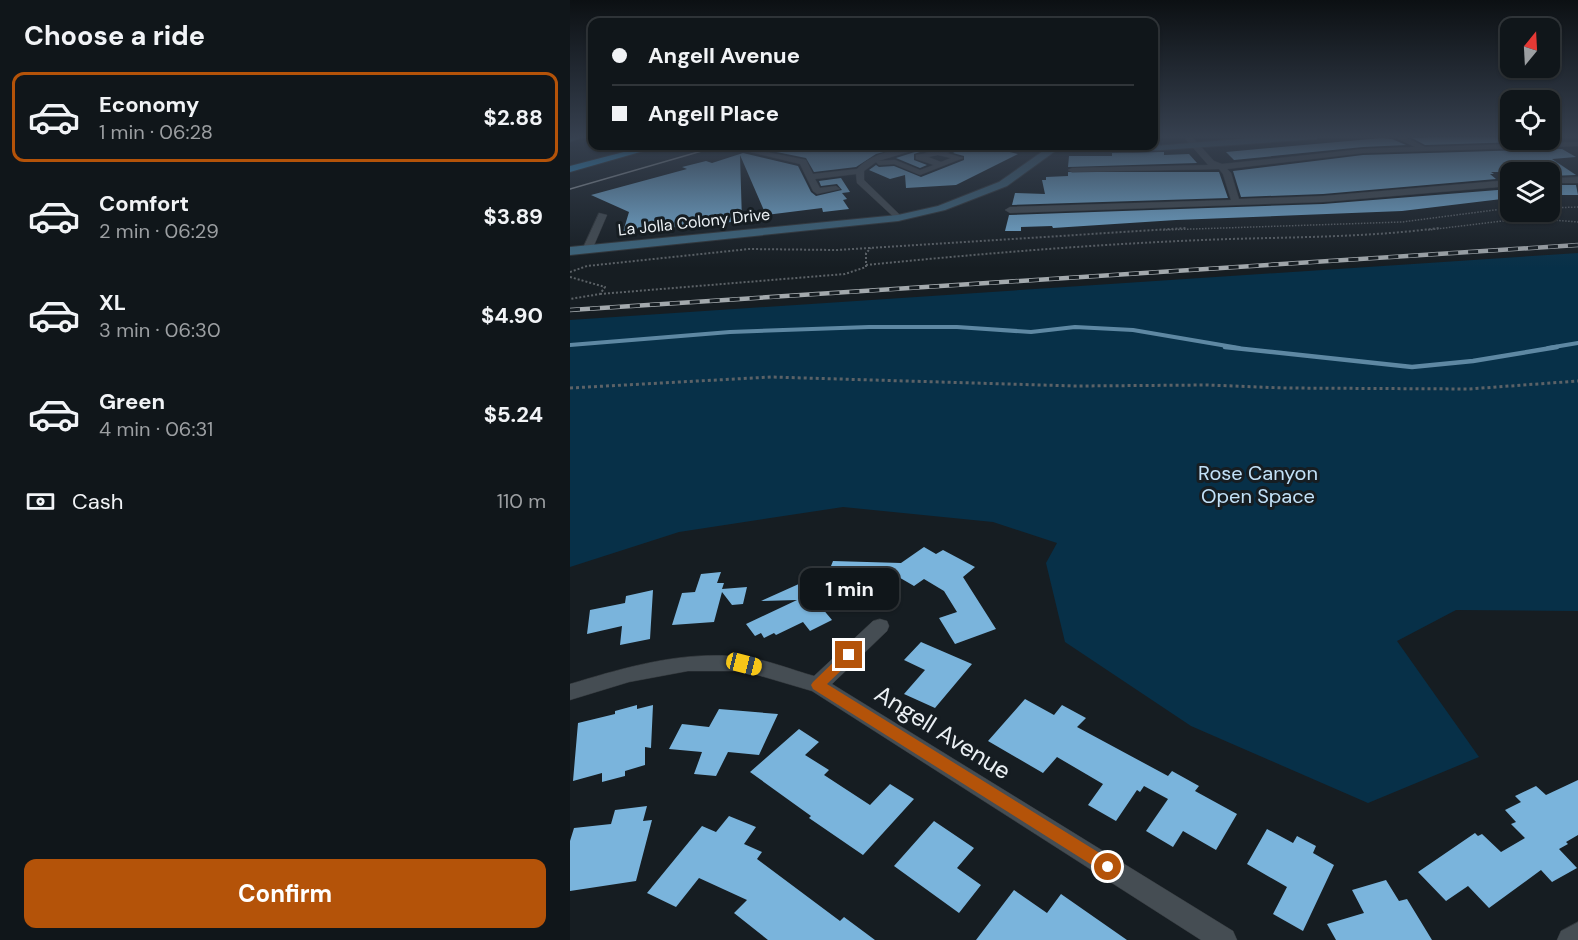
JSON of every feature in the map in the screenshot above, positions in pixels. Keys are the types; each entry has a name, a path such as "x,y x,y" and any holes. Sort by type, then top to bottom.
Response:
{"street":[{"path":"820,180 837,185"},
{"path":"860,180 898,218"},
{"name":"La Jolla Colony Drive","path":"570,251 898,218 941,208 1009,180"},
{"path":"1229,180 1236,202"},
{"path":"1560,181 1578,180"},
{"path":"1010,210 1395,194 1500,184"},
{"path":"587,250 602,215"},
{"path":"818,685 880,626"},
{"name":"Angell Avenue","path":"570,692 629,674 688,664 744,664 818,685 1224,940"},
{"path":"1570,940 1578,935"}],"path":[{"path":"1560,208 1578,207"},
{"path":"570,272 586,266 749,249 837,250 1190,228 1402,222 1500,209"},
{"path":"570,299 600,294 775,278 845,274 866,267 866,265 955,256 1229,239 1307,238 1418,231 1519,219 1578,222"},
{"path":"866,265 866,253 872,247"},
{"path":"570,277 605,287 600,294"},
{"path":"570,388 771,377 1075,386 1208,385 1295,388 1469,388 1578,381"}],"green space":[{"name":"Rose Canyon Open Space","path":"1578,253 1578,611 1456,610 1397,641 1479,757 1368,803 1191,726 1065,642 1046,563 1057,543 993,522 843,507 679,532 570,567 570,320"}],"building":[{"path":"647,180 741,180 742,221 623,232 629,212 591,195"},
{"path":"751,180 805,180 811,192 816,196 842,190 837,184 821,186 819,181 842,180 850,192 842,193 847,199 843,200 849,209 823,212 822,208 766,215"},
{"path":"905,180 966,180 956,185 906,188"},
{"path":"1042,180 1222,180 1228,198 1012,205 1015,193 1045,194"},
{"path":"1236,180 1486,180 1323,194 1241,197"},
{"path":"1560,185 1576,185 1578,195 1560,195"},
{"path":"1500,190 1500,199 1402,211 1176,220 1053,228 1052,226 1021,227 1021,231 1005,231 1009,215 1323,204"},
{"path":"924,547 936,554 943,550 975,567 963,577 996,629 955,644 939,618 957,612 944,591 924,579 914,586 890,572 888,579 864,579 860,593 821,591 833,561 901,563"},
{"path":"721,572 717,583 724,583 722,589 747,587 743,604 732,605 722,592 714,622 672,625 682,593 695,592 701,574"},
{"path":"801,583 832,620 810,631 803,622 776,635 774,633 764,638 761,633 755,636 746,624 797,600 761,601"},
{"path":"653,590 650,639 620,645 622,626 587,634 590,610 625,603 626,596"},
{"path":"921,642 972,664 935,708 904,694 925,670 904,660"},
{"path":"1025,699 1054,715 1062,705 1086,718 1077,727 1168,776 1172,771 1199,786 1195,791 1237,814 1216,850 1183,831 1173,847 1146,831 1168,799 1144,786 1140,792 1137,790 1116,821 1088,805 1103,784 1057,757 1043,773 988,741"},
{"path":"637,705 637,709 653,705 651,748 645,747 645,765 625,771 625,776 602,782 602,773 573,781 578,723 615,714 615,711"},
{"path":"719,709 778,714 759,755 728,752 716,776 694,774 702,752 669,749 682,724 709,727"},
{"path":"799,729 819,742 805,755 829,770 824,775 870,805 890,784 914,799 863,855 809,818 811,816 750,772"},
{"path":"1578,780 1578,835 1559,849 1577,868 1552,882 1541,870 1489,908 1468,886 1446,901 1418,872 1475,833 1478,836 1482,834 1501,852 1525,838 1511,824 1516,822 1505,810 1521,802 1515,796 1536,786 1546,795"},
{"path":"647,806 643,821 652,820 636,881 570,891 570,841 574,828 611,824 615,810"},
{"path":"729,816 756,827 744,844 762,852 757,859 840,921 844,917 875,940 768,940 734,913 747,900 699,878 676,907 647,893 702,826 716,832"},
{"path":"934,821 974,848 957,868 981,885 959,913 894,866"},
{"path":"1267,829 1293,843 1297,836 1316,846 1313,853 1334,865 1303,931 1273,914 1287,887 1247,864"},
{"path":"1386,880 1399,901 1407,899 1432,940 1336,940 1327,924 1364,913 1352,890"},
{"path":"1014,890 1047,913 1061,894 1127,940 976,940"}],"waterway":[{"path":"570,345 730,332 869,327 957,327 1031,332 1075,327 1133,330 1239,348"},
{"path":"1548,348 1578,343"},
{"path":"1225,347 1412,367 1473,361 1557,347"}],"tram line":[{"path":"570,189 602,180"}],"railway":[{"path":"570,310 1578,245"}],"route":[{"path":"849,655 818,685 1108,867"}]}
